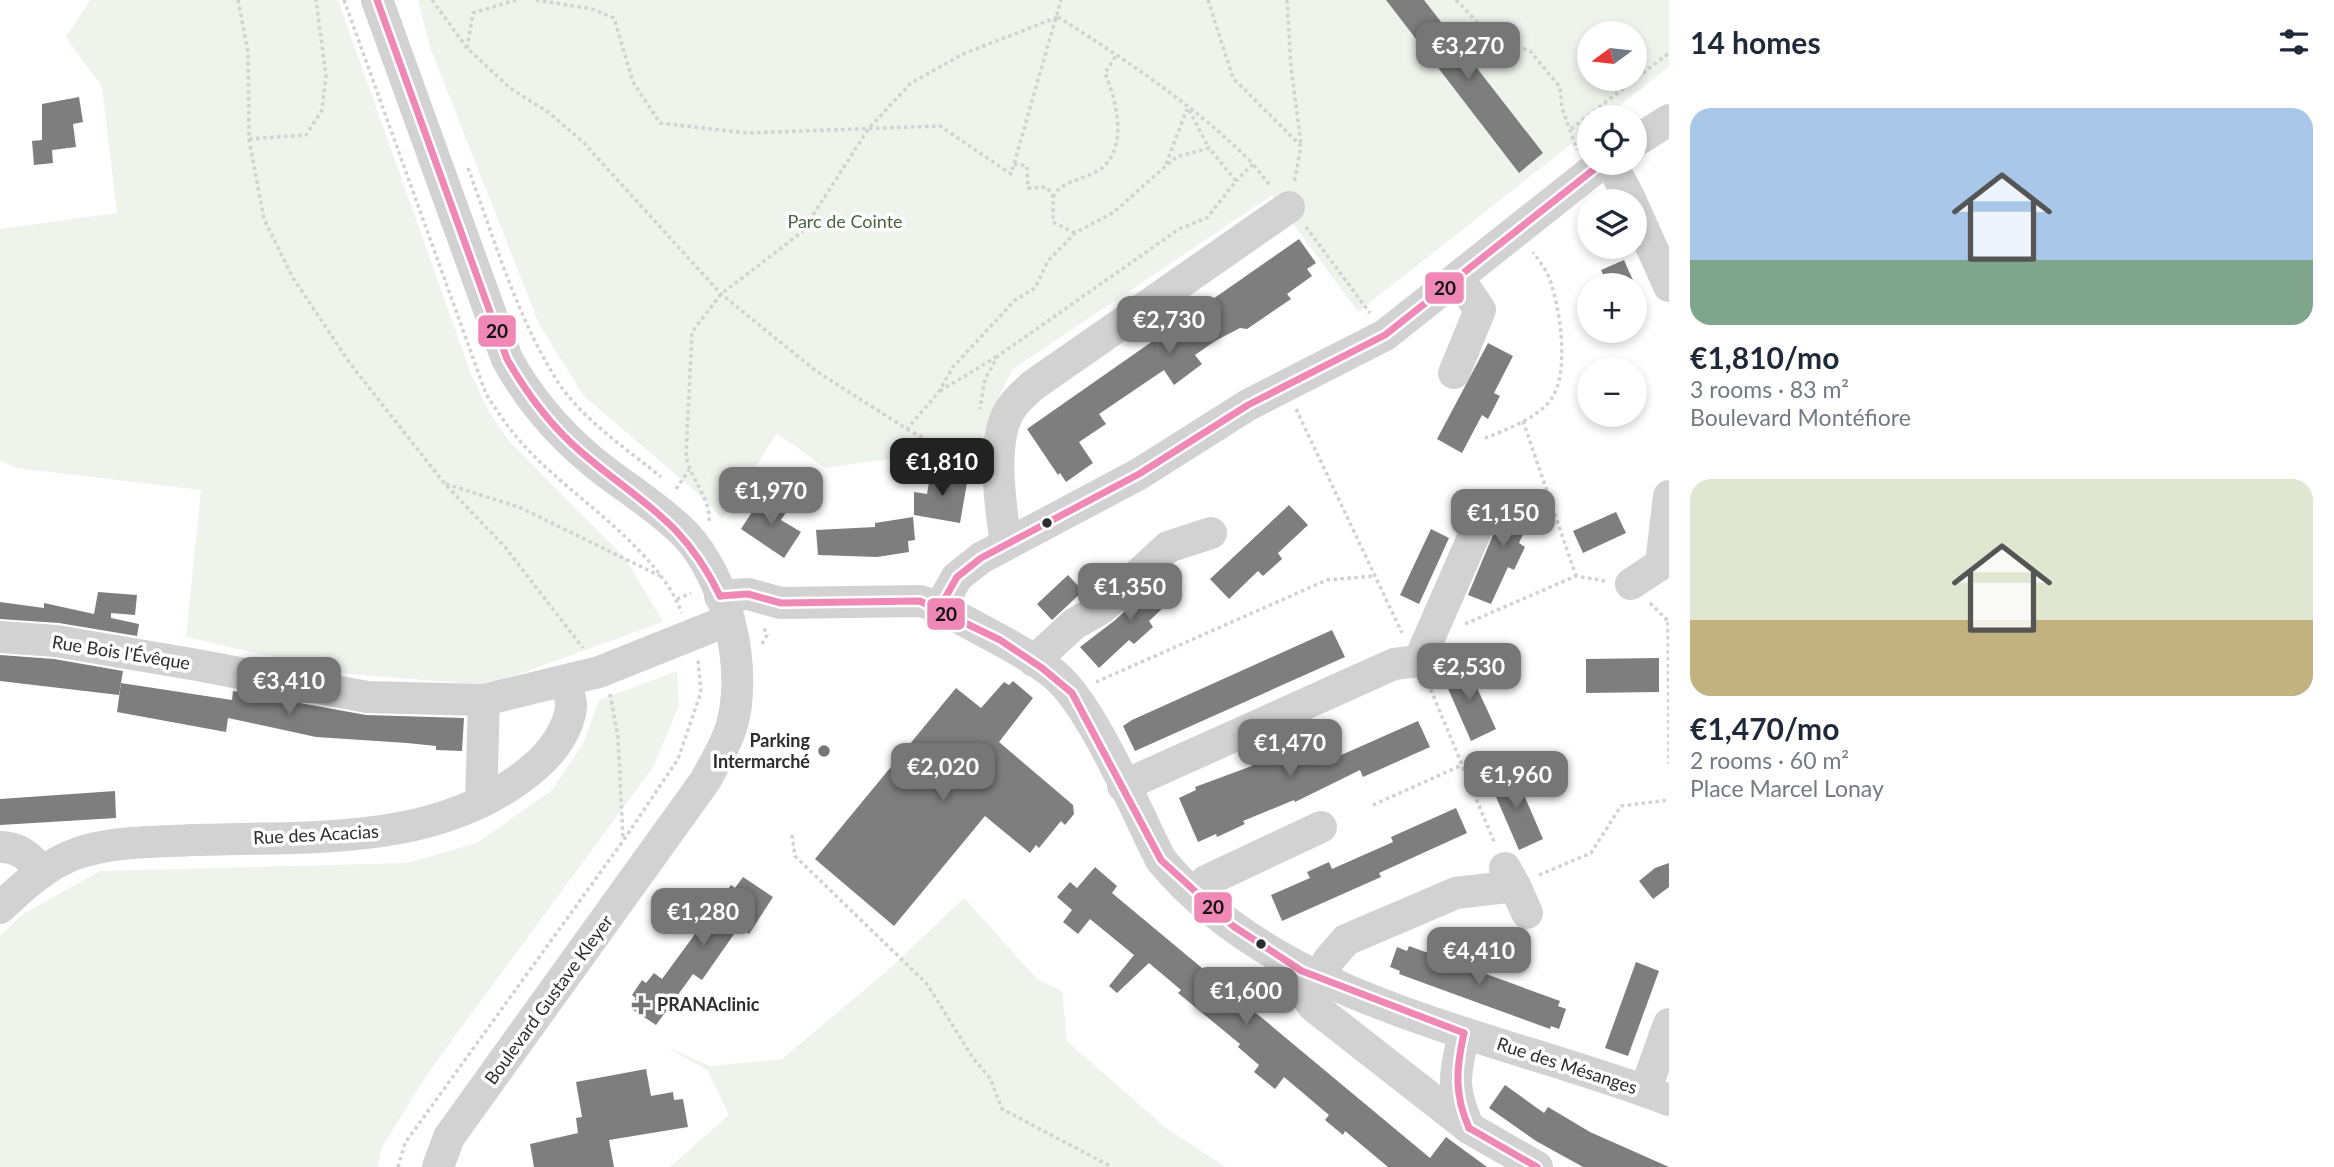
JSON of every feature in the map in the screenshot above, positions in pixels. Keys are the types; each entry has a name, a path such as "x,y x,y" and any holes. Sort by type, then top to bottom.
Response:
{"street":[{"name":"Boulevard Gustave Kleyer","path":"377,0 507,359 524,390 548,421 592,461 662,512 687,536 727,615 738,687 731,727 705,781 449,1137 438,1167"},
{"path":"1647,134 1669,120"},
{"path":"727,615 748,594 781,603 909,601 940,607 957,577 981,558 1139,474 1248,405 1286,388 1385,335 1459,279 1517,230 1577,171"},
{"path":"1006,544 1000,503 1001,436 1009,410 1032,386 1289,207"},
{"path":"1647,237 1669,286"},
{"path":"1454,373 1480,310 1459,279"},
{"path":"1631,584 1661,564 1669,496"},
{"path":"1034,661 1074,624 1102,608 1168,547 1211,533"},
{"path":"1123,786 1394,664 1422,669 1433,629 1475,533"},
{"name":"Rue des Mésanges","path":"940,607 1034,661 1054,675 1072,693 1161,860 1233,926 1312,975 1464,1032 1657,1095"},
{"name":"Rue Bois l'Évêque","path":"0,636 56,641 184,662 367,697 484,700 599,672 691,636 727,615"},
{"name":"Rue des Acacias","path":"0,908 41,872 78,853 140,842 390,831 459,812 517,783 544,759 561,736 572,706 565,682"},
{"path":"481,802 484,700"},
{"path":"1194,893 1206,881 1321,827"},
{"path":"0,847 12,847 32,860 41,872"},
{"path":"1516,889 1456,893 1346,940 1312,975 1303,990 1313,1006 1469,1128 1537,1167"},
{"path":"1657,1095 1669,1024"},
{"path":"1464,1032 1454,1079 1457,1100 1469,1128"}],"path":[{"path":"238,0 248,52 249,139 264,219 293,278 349,362 444,483 505,547 599,672 613,701 623,841"},
{"path":"249,139 306,135 322,110 326,76 316,0"},
{"path":"432,0 467,48 510,88 548,112 583,142 721,294 816,370 907,429 961,459 972,446 975,432"},
{"path":"467,48 473,13 516,0"},
{"path":"536,0 592,9 614,18 633,82 660,123 746,133 940,126 1011,174 1061,0"},
{"path":"1208,0 1233,78 1301,146"},
{"path":"1287,0 1290,55 1301,146 1289,207 1367,310"},
{"path":"1456,0 1482,27 1505,42 1530,51 1560,88 1562,108 1577,138"},
{"path":"708,526 708,509 689,470 686,456 692,332 721,294 802,232 869,128 911,83 963,54 1058,17"},
{"path":"937,393 998,356 1180,229 1207,218 1236,181 1254,164 1228,138 1117,54 1058,17"},
{"path":"1571,129 1669,53"},
{"path":"1075,233 1053,222 1053,197 1058,188 1103,167 1115,152 1117,103 1105,74 1117,54"},
{"path":"1188,108 1209,148 1236,181"},
{"path":"1166,166 1188,108"},
{"path":"907,429 937,393 953,368 1016,300 1035,288 1048,261 1075,233 1114,212 1176,157 1209,148"},
{"path":"464,156 520,308 557,381 604,432 676,489 689,470"},
{"path":"1014,163 1027,166 1028,188 1047,187 1053,197"},
{"path":"1485,438 1523,421 1550,400 1561,370 1562,329 1548,275 1517,230"},
{"path":"978,419 985,379 998,356"},
{"path":"1286,388 1391,616 1422,669 1461,766 1516,889"},
{"path":"1523,421 1576,576"},
{"path":"444,483 519,507 663,578"},
{"path":"1072,693 1327,580 1374,576"},
{"path":"1433,629 1456,628 1576,576 1631,584"},
{"path":"1669,622 1666,642 1669,764"},
{"path":"398,1167 405,1143 623,841 678,759 701,692 700,667 691,636"},
{"path":"1373,805 1461,766"},
{"path":"1550,869 1591,853 1622,806 1669,800"},
{"path":"792,835 795,856 927,984 973,1058 990,1078 1002,1109 1112,1167"}],"green space":[{"path":"90,0 338,0 471,374 486,406 508,440 625,558 663,622 489,685 348,674 186,637 201,490 16,468 0,461 0,229 117,213 102,87 66,37"},
{"name":"Parc de Cointe","path":"418,0 1669,0 1669,67 1647,84 1647,21 1577,21 1577,91 1638,91 1620,105 1577,105 1577,139 1358,312 1272,195 1012,370 990,415 979,472 930,453 825,468 777,433 722,519 705,500 583,395 539,324 430,47"},
{"path":"677,671 679,706 653,767 430,1070 382,1147 378,1167 0,1167 0,936 23,914 100,871 407,863 477,843 552,790 583,744 599,700"},
{"path":"964,898 1037,979 1062,991 1067,1041 1166,1128 1226,1167 670,1167 729,1115 707,1070 667,1047 710,1066 782,1059 887,971"}],"building":[{"path":"1386,0 1424,0 1543,153 1519,173"},
{"path":"79,97 83,122 73,124 76,147 52,150 53,163 34,165 32,141 42,140 42,104"},
{"path":"1299,239 1316,263 1307,269 1312,276 1287,294 1291,299 1247,329 1240,328 1195,355 1202,364 1174,385 1164,370 1099,414 1106,424 1079,442 1093,463 1066,482 1060,473 1058,475 1027,429"},
{"path":"1624,260 1630,273 1602,273 1601,270"},
{"path":"1488,343 1513,356 1494,393 1500,396 1488,419 1482,415 1462,453 1437,439"},
{"path":"931,470 968,477 960,523 914,515 914,492 927,494"},
{"path":"1510,494 1536,506 1519,543 1525,547 1514,570 1508,567 1491,604 1468,595"},
{"path":"763,495 787,511 781,520 801,532 784,558 741,529"},
{"path":"1289,505 1308,525 1278,553 1282,559 1263,576 1258,571 1229,599 1210,579"},
{"path":"1616,512 1626,533 1583,553 1573,531"},
{"path":"913,517 915,540 908,541 909,552 877,557 818,555 816,530 875,527 875,523"},
{"path":"1431,529 1449,538 1419,604 1400,595"},
{"path":"1068,575 1083,591 1052,620 1037,604"},
{"path":"1164,576 1179,593 1149,621 1153,627 1134,644 1129,640 1099,668 1080,647"},
{"path":"98,592 137,595 135,615 111,613 111,618 139,624 137,636 59,623 0,619 0,602 44,608 44,603 94,614"},
{"path":"1332,630 1345,657 1135,751 1123,726 1132,720"},
{"path":"0,655 54,659 123,671 119,695 0,681"},
{"path":"1659,658 1659,692 1586,693 1586,659"},
{"path":"1466,664 1496,729 1471,741 1442,675"},
{"path":"1013,681 1033,698 999,742 1073,805 1074,814 1065,825 1061,821 1039,848 1036,845 1030,853 985,816 894,926 815,859 956,688 981,708 1004,682 1009,685"},
{"path":"121,683 232,700 233,691 366,715 464,718 462,751 436,750 436,746 407,743 316,737 228,718 226,732 117,712"},
{"path":"1418,721 1430,747 1363,777 1360,770 1295,802 1294,800 1243,821 1245,824 1217,837 1216,834 1198,842 1179,798 1196,790 1195,787 1249,767 1301,740 1302,743 1320,736 1330,760"},
{"path":"1514,772 1543,839 1519,850 1490,783"},
{"path":"115,791 116,818 0,825 0,799"},
{"path":"1456,808 1467,833 1379,873 1381,877 1282,921 1271,895 1310,878 1307,872 1329,862 1332,869 1393,842 1391,837"},
{"path":"1669,863 1669,887 1653,899 1639,881 1655,868"},
{"path":"1095,867 1117,886 1112,893 1430,1158 1446,1137 1487,1167 1388,1167 1345,1131 1343,1135 1325,1120 1329,1115 1284,1077 1275,1089 1254,1072 1259,1065 1238,1047 1240,1044 1178,993 1181,990 1149,963 1117,993 1109,986 1134,955 1090,919 1078,934 1063,922 1072,910 1057,897 1070,882 1077,888"},
{"path":"743,877 773,897 749,934 739,927 702,980 693,974 656,1025 629,1007 636,998 632,995 642,980 646,983 654,973 662,979 731,885 735,888"},
{"path":"1409,946 1560,1001 1558,1006 1566,1009 1559,1029 1551,1026 1550,1029 1399,974 1400,971 1390,967 1397,947 1407,951"},
{"path":"1636,962 1659,971 1628,1056 1605,1048"},
{"path":"646,1069 651,1096 673,1092 674,1100 683,1099 688,1127 609,1140 614,1167 534,1167 530,1144 578,1133 576,1118 582,1117 576,1082"},
{"path":"1505,1085 1544,1113 1548,1107 1590,1132 1669,1167 1583,1167 1536,1141 1489,1108"}],"transit line":[{"name":"20","path":"377,0 507,359 531,397 559,431 675,530 691,548 720,596"},
{"name":"20","path":"940,607 957,577 981,558 1139,474 1248,405 1385,335 1587,175"},
{"name":"20","path":"720,596 748,594 781,603 920,601 1000,640 1042,668 1072,693 1161,860 1233,926 1302,971 1464,1033"},
{"name":"20","path":"1464,1033 1458,1081 1461,1104 1469,1128"},
{"name":"20","path":"1469,1128 1537,1167"}],"place":[{"name":"Parking Intermarché","path":"824,751"},
{"name":"PRANAclinic","path":"641,1005"}]}
